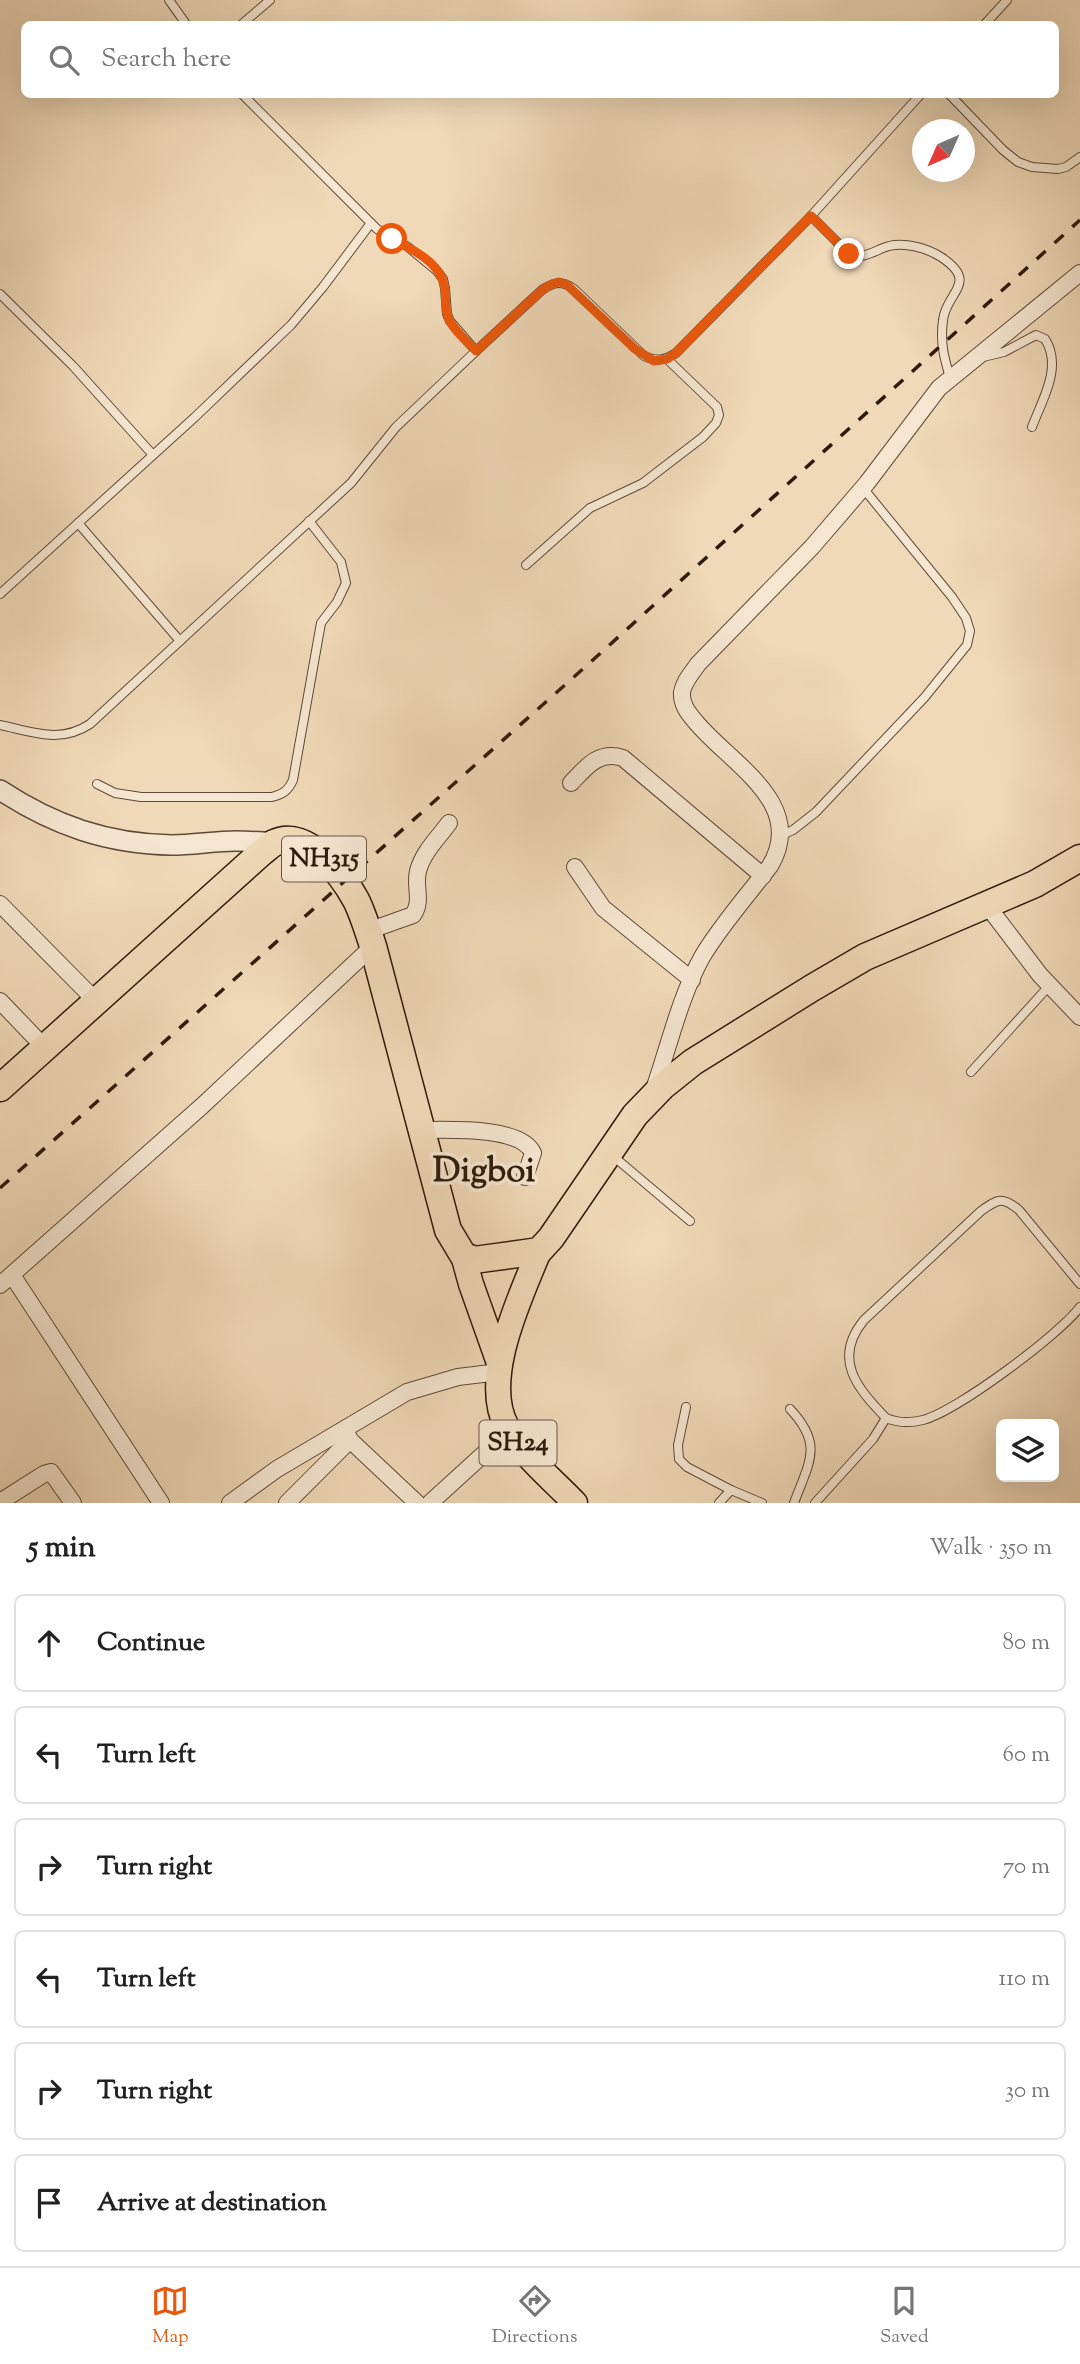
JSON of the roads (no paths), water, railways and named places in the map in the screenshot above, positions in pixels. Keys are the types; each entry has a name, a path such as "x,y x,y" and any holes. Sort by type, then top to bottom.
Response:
{"highway":[{"name":"NH315","path":"0,1088 274,843 288,839 301,842 323,858 345,882 357,902 370,939 448,1230 463,1255"},
{"path":"463,1255 474,1260 538,1251 563,1223 635,1115 693,1062 866,957 1035,884 1080,859"}],"main road":[{"name":"SH24","path":"538,1251 512,1318 499,1368 500,1403 509,1431 575,1503"},
{"name":"SH24","path":"463,1255 499,1368"}],"street":[{"path":"651,1098 692,980 715,938 778,854 780,835 779,817 758,783 691,716 683,704 682,691 687,679 698,664 812,547 863,488 939,388 1080,273"},
{"path":"571,783 590,763 598,759 608,755 624,758 763,876"},
{"path":"0,790 58,823 101,837 172,845 236,841 274,843"},
{"path":"161,1503 6,1280 202,1106 370,939 413,915 419,903 417,885 422,862 449,822"},
{"path":"575,867 603,908 692,980"},
{"path":"0,904 96,1001"},
{"path":"986,904 1049,986 1080,1017"},
{"path":"0,1001 44,1048"},
{"path":"421,1130 496,1132 528,1146 533,1157 525,1177"},
{"path":"286,1503 348,1434 385,1403 407,1392 499,1368"},
{"path":"430,1503 509,1431"},
{"path":"230,1503 277,1469 348,1434"},
{"path":"348,1434 417,1503"},
{"path":"0,1502 51,1472 73,1503"}],"lane":[{"path":"169,0 184,21"},
{"path":"246,21 270,0"},
{"path":"988,21 1007,0"},
{"path":"246,98 371,223 426,259 437,271 443,279 450,321 476,351"},
{"path":"0,725 53,736 68,735 90,724 351,483 396,427 542,290 552,284 559,282 574,289 645,356 654,361 667,359 676,353 811,216 918,98"},
{"path":"954,98 1018,162 1032,167 1058,169 1080,157"},
{"path":"811,216 849,254 856,257 892,245 910,246 935,254 952,265 958,273 960,286 943,316 941,346 950,378"},
{"path":"0,594 291,325 371,223"},
{"path":"0,294 73,366 153,455"},
{"path":"973,359 1004,352 1036,335 1045,339 1052,355 1053,366 1032,427"},
{"path":"526,565 590,508 643,483 710,431 719,415 717,407 667,359"},
{"path":"780,835 793,830 816,811 924,698 967,645 970,631 966,618 863,488"},
{"path":"97,784 115,793 141,797 272,797 289,789 293,780 321,623 337,603 346,583 341,562 309,522"},
{"path":"78,523 180,641"},
{"path":"971,1072 1049,986"},
{"path":"608,1152 690,1221"},
{"path":"1080,1284 1019,1210 1009,1202 1001,1200 981,1211 864,1320 854,1332 849,1345 850,1370 858,1387 887,1418 906,1422 923,1420 967,1398 1040,1344 1080,1307"},
{"path":"686,1407 678,1445 679,1459 687,1467 762,1503"},
{"path":"790,1409 809,1434 811,1445 810,1458 794,1503"},
{"path":"815,1503 873,1439 887,1418"},
{"path":"719,1503 732,1490"}],"railway":[{"path":"0,1188 584,668 1080,220"}],"district":[{"name":"Digboi","path":"484,1172"}]}
